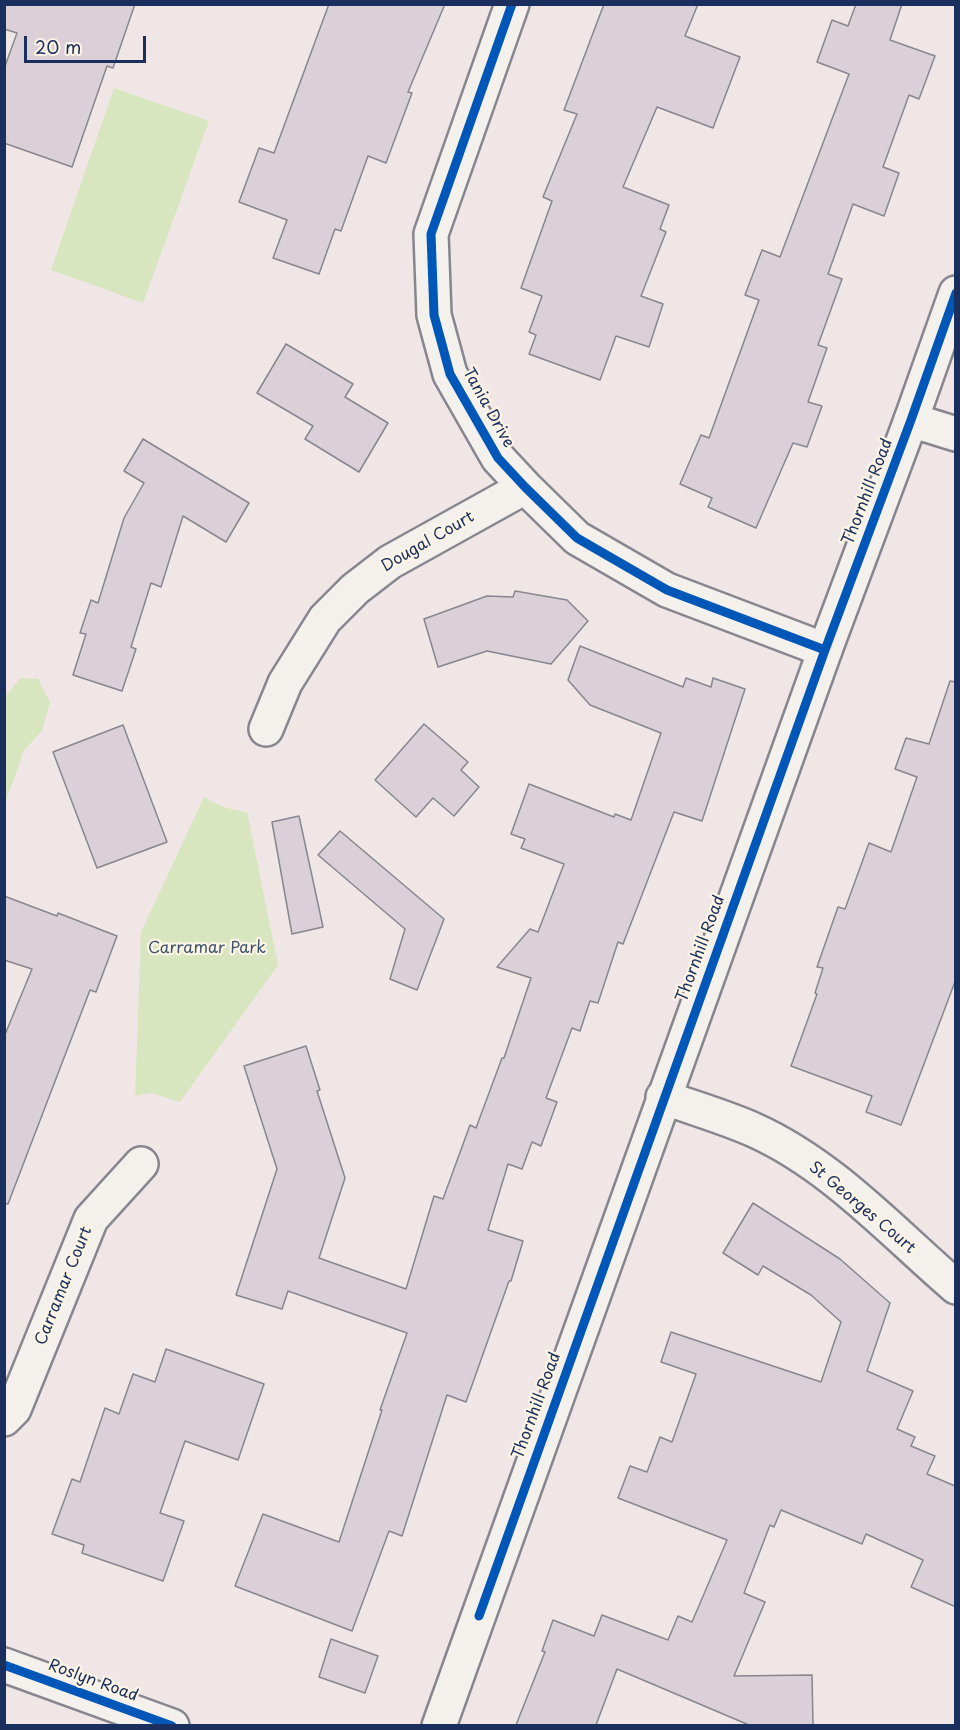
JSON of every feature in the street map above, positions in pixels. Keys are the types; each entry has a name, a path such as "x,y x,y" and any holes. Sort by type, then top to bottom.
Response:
{"street":[{"name":"Tania Drive","path":"512,4 430,234 434,315 450,374 498,458 577,538 667,590 825,650"},
{"name":"Thornhill Road","path":"440,1725 663,1097 956,293"},
{"path":"911,420 956,434"},
{"name":"Dougal Court","path":"266,729 285,683 325,618 355,589 390,562 525,487"},
{"name":"St Georges Court","path":"663,1097 754,1130 799,1156 856,1198 956,1287"},
{"name":"Carramar Court","path":"4,1419 14,1409 91,1219 141,1164"},
{"name":"Roslyn Road","path":"4,1665 172,1725"}],"green space":[{"path":"114,88 209,121 143,303 51,270"},
{"path":"20,678 38,679 50,702 42,731 24,750 5,804 5,697"},
{"name":"Carramar Park","path":"204,797 225,807 247,812 278,965 180,1102 152,1093 135,1096 141,932"}],"building":[{"path":"4,4 135,4 113,68 107,66 72,167 4,143 4,69 17,33 4,29"},
{"path":"329,4 445,4 408,92 412,93 386,163 368,156 341,231 335,229 319,274 273,258 287,220 239,202 259,148 274,153"},
{"path":"604,4 698,4 685,36 740,57 713,128 657,107 623,187 669,205 660,229 666,232 641,296 663,304 649,347 616,336 600,380 529,354 536,335 529,332 542,296 521,288 552,201 543,197 577,114 564,110"},
{"path":"856,4 902,4 890,40 935,56 919,99 909,95 883,167 899,173 884,216 853,204 828,274 842,279 818,345 827,348 808,402 822,406 807,447 793,443 756,528 708,507 712,498 680,484 701,435 709,438 759,300 745,295 762,250 780,257 849,74 817,62 832,20 848,26"},
{"path":"286,344 353,384 345,397 388,423 359,472 305,439 313,426 257,393"},
{"path":"143,439 249,503 226,542 183,516 161,587 151,583 131,647 136,649 122,691 73,675 86,634 80,633 91,600 98,603 124,518 144,483 124,471"},
{"path":"515,591 567,600 588,621 551,664 487,651 438,667 424,619 487,596 513,597"},
{"path":"580,646 683,687 686,678 711,687 713,678 745,689 702,821 674,812 623,944 618,942 598,1003 590,1001 580,1031 572,1028 546,1098 557,1102 541,1146 532,1142 522,1169 508,1164 488,1230 523,1241 511,1281 509,1281 466,1402 447,1395 402,1536 389,1531 352,1631 235,1586 263,1514 339,1542 382,1410 380,1410 407,1333 288,1291 282,1309 236,1295 277,1169 244,1066 306,1046 320,1090 317,1091 345,1178 319,1258 406,1289 434,1196 443,1199 470,1125 476,1128 502,1058 504,1058 531,978 497,967 530,929 538,932 564,864 521,848 525,839 511,834 529,784 614,817 615,814 631,820 661,733 590,705 568,680"},
{"path":"950,681 956,682 956,979 901,1125 866,1112 872,1096 791,1066 817,994 815,993 823,968 817,967 838,907 845,909 869,843 891,852 917,777 895,769 906,738 929,744"},
{"path":"424,724 468,762 461,770 479,787 454,816 433,798 416,817 375,780"},
{"path":"123,725 167,842 97,868 53,752"},
{"path":"299,816 323,927 292,934 272,822"},
{"path":"340,831 444,919 417,990 390,979 405,929 318,855"},
{"path":"4,896 57,916 58,913 117,936 96,992 90,990 8,1204 4,1203 4,1037 32,969 4,960"},
{"path":"753,1203 840,1259 890,1303 867,1371 913,1391 897,1429 915,1437 911,1446 935,1456 927,1474 956,1485 956,1607 911,1587 923,1560 866,1534 862,1544 781,1510 774,1527 770,1525 744,1593 765,1602 734,1676 812,1675 813,1725 749,1725 617,1669 596,1725 516,1725 545,1652 542,1651 553,1620 594,1636 602,1615 668,1640 678,1616 692,1622 727,1540 618,1498 630,1466 647,1472 660,1437 672,1442 696,1374 661,1362 671,1332 821,1382 841,1322 811,1295 763,1266 758,1275 723,1253"},
{"path":"166,1349 264,1384 238,1460 185,1441 160,1513 184,1521 163,1581 82,1553 84,1545 52,1534 72,1479 80,1482 105,1408 119,1414 133,1374 155,1382"},
{"path":"331,1639 378,1656 365,1693 319,1677"}],"cycle path":[{"path":"512,4 431,234 434,315 450,374 498,458 577,538 667,590 825,650"},
{"path":"479,1616 825,650 956,293"},
{"path":"4,1665 172,1726"}]}
